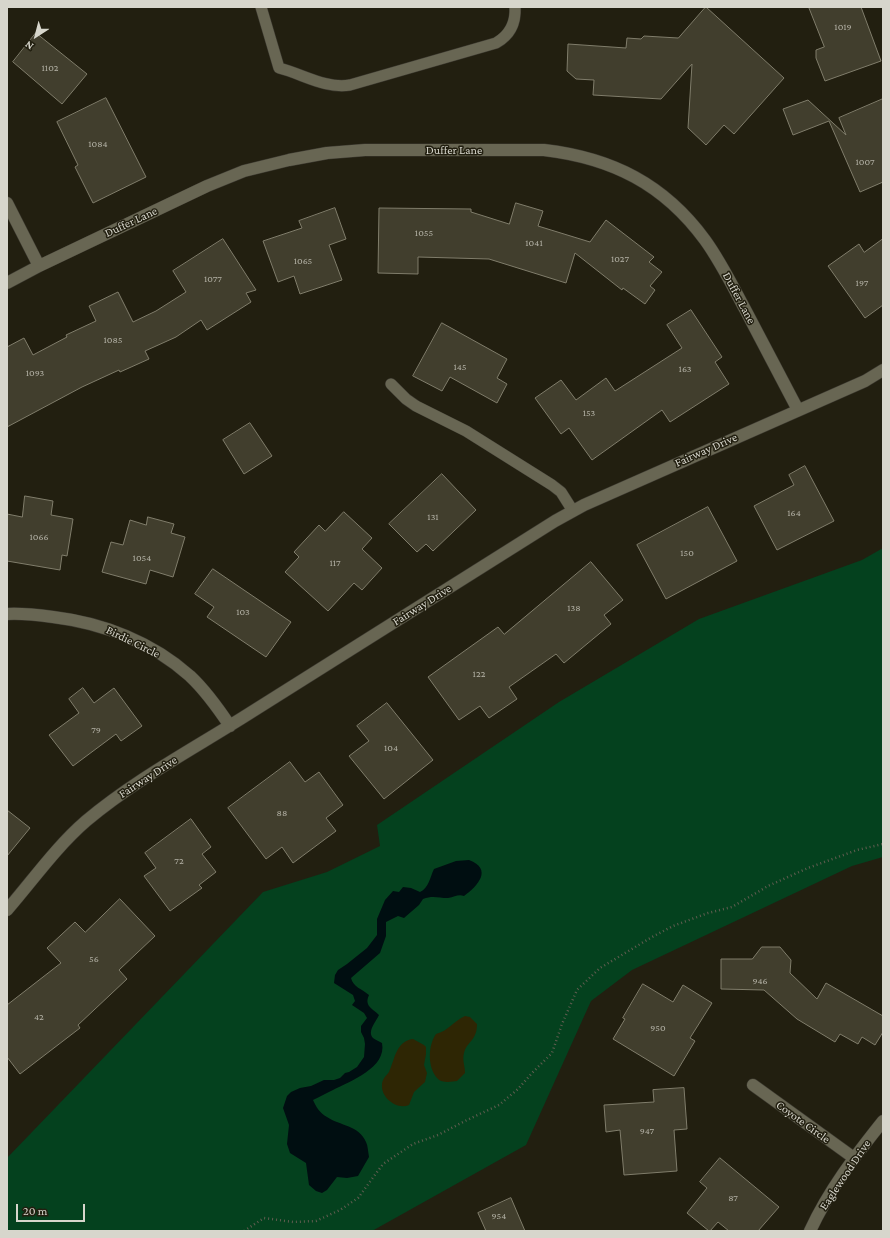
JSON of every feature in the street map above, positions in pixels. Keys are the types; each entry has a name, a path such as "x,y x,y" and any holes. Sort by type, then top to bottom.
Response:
{"street":[{"name":"Duffer Lane","path":"7,283 38,266 207,186 244,172 289,160 327,153 365,150 544,150 566,153 590,158 617,167 663,196 691,222 706,241 722,266 798,410"},
{"path":"7,203 38,266"},
{"name":"Fairway Drive","path":"7,910 62,844 85,822 131,787 573,511 667,467 865,380 883,370"},
{"name":"Birdie Circle","path":"7,614 42,615 72,619 99,626 149,647 190,676 207,693 230,726"},
{"name":"Coyote Circle","path":"753,1085 854,1158"},
{"name":"Eaglewood Drive","path":"810,1231 826,1199 854,1158 883,1121"}],"lane":[{"path":"261,7 279,68 323,83 342,86 496,43 508,34 512,28 515,7"},
{"path":"390,384 416,406 466,431 552,485 561,492 573,511"}],"path":[{"path":"244,1231 264,1218 293,1222 316,1221 340,1210 358,1198 383,1164 413,1144 438,1135 499,1105 518,1090 552,1053 562,1024 577,990 600,968 673,926 708,913 732,907 768,886 808,868 857,850 883,844"}],"green space":[{"path":"883,548 883,857 852,866 632,970 591,1001 526,1145 372,1231 7,1231 7,1158 263,892 327,872 380,846 377,825 559,702 699,619 862,560"}],"sand":[{"path":"465,1016 470,1017 477,1024 477,1030 474,1037 465,1049 463,1058 465,1073 457,1081 442,1081 434,1074 430,1063 431,1044 436,1034 444,1031"},
{"path":"413,1039 426,1047 424,1065 427,1073 425,1082 414,1092 409,1105 400,1106 391,1102 387,1098 382,1090 382,1083 389,1072 397,1051 407,1040"}],"shaded area":[{"path":"469,860 480,868 482,873 478,883 469,892 464,896 458,895 448,898 433,897 423,899 419,905 404,918 398,916 386,922 386,936 380,953 351,978 356,986 369,995 367,1002 368,1004 379,1015 371,1029 371,1035 373,1038 382,1043 382,1052 379,1060 366,1072 313,1100 318,1110 332,1120 354,1129 363,1136 367,1144 369,1157 358,1176 347,1178 337,1177 327,1190 322,1193 316,1191 309,1185 306,1163 290,1153 287,1144 289,1125 283,1108 287,1096 291,1092 324,1080 334,1080 340,1078 345,1073 357,1067 364,1057 365,1044 361,1032 361,1026 367,1018 364,1013 352,1005 355,1001 353,995 334,983 335,975 338,970 367,948 377,935 377,919 385,900 393,891 399,892 403,887 411,888 420,892 427,885 434,869 456,861"}],"building":[{"path":"706,7 784,78 734,134 724,125 706,145 688,128 692,64 661,99 593,95 594,80 576,79 567,71 568,44 626,48 627,38 641,39 644,36 678,38"},
{"path":"809,7 861,7 881,61 825,81 816,58 816,50 824,47"},
{"path":"36,33 87,74 62,104 13,62"},
{"path":"106,98 146,177 93,203 75,167 78,165 57,122"},
{"path":"883,99 883,182 860,192 829,121 793,135 783,109 808,100 846,135 839,118"},
{"path":"516,203 543,211 538,226 590,242 606,220 654,257 649,262 662,272 650,286 655,290 645,304 623,288 622,290 575,253 566,283 489,259 418,257 418,274 378,273 379,208 471,209 471,212 509,224"},
{"path":"335,208 346,239 329,245 342,280 300,294 294,276 278,282 263,241 302,228 299,221"},
{"path":"223,239 256,290 246,293 251,302 207,330 201,320 176,337 145,351 149,359 120,372 119,370 82,387 7,427 7,347 24,338 33,355 67,337 66,335 96,321 89,306 118,292 133,322 156,311 186,292 173,271"},
{"path":"883,239 883,305 865,318 828,266 859,244 864,252"},
{"path":"691,310 722,357 715,362 729,384 670,422 662,410 592,460 569,428 561,434 535,398 561,380 576,400 606,378 615,391 682,348 667,325"},
{"path":"442,323 507,359 497,378 507,384 497,403 450,377 442,391 413,376"},
{"path":"250,423 272,456 244,474 223,440"},
{"path":"805,466 834,521 777,550 754,506 794,485 789,475"},
{"path":"442,474 476,510 433,551 426,544 417,552 389,524"},
{"path":"25,496 53,501 51,515 73,519 67,556 62,555 60,570 7,561 7,514 22,517"},
{"path":"708,507 737,561 666,599 637,545"},
{"path":"344,512 372,538 362,549 382,568 362,590 354,583 328,611 285,572 299,557 294,552 319,525 325,531"},
{"path":"148,517 174,524 171,533 185,537 173,577 150,570 146,584 102,572 111,542 123,545 130,520 146,525"},
{"path":"591,562 623,600 604,615 611,624 564,663 556,654 509,687 517,699 489,718 480,706 459,720 428,677 498,627 504,634"},
{"path":"213,569 291,622 266,657 207,617 214,607 195,594"},
{"path":"83,688 94,703 114,688 142,726 121,741 116,734 73,766 49,735 79,713 69,699"},
{"path":"387,703 433,760 384,799 349,756 369,741 357,726"},
{"path":"290,762 305,782 319,772 343,805 326,818 336,831 293,863 282,847 266,859 228,808"},
{"path":"7,810 30,828 7,856"},
{"path":"191,819 211,847 202,854 216,872 199,885 202,888 170,911 144,876 156,868 145,853"},
{"path":"120,899 155,936 119,970 127,979 78,1025 80,1028 20,1074 7,1057 7,1005 61,963 47,948 75,922 85,932"},
{"path":"762,947 780,947 791,960 790,973 817,999 826,983 883,1016 883,1032 875,1045 862,1037 858,1044 840,1034 835,1042 797,1019 764,990 721,989 721,959 752,959"},
{"path":"643,984 673,1002 683,985 712,1003 690,1038 695,1041 674,1076 613,1039 625,1019 623,1018"},
{"path":"684,1088 687,1129 674,1130 677,1171 624,1175 620,1130 606,1132 604,1105 654,1102 653,1090"},
{"path":"720,1158 779,1207 758,1231 729,1231 718,1222 709,1231 687,1213 707,1188 700,1182"},
{"path":"511,1198 525,1231 486,1231 478,1213"}]}
